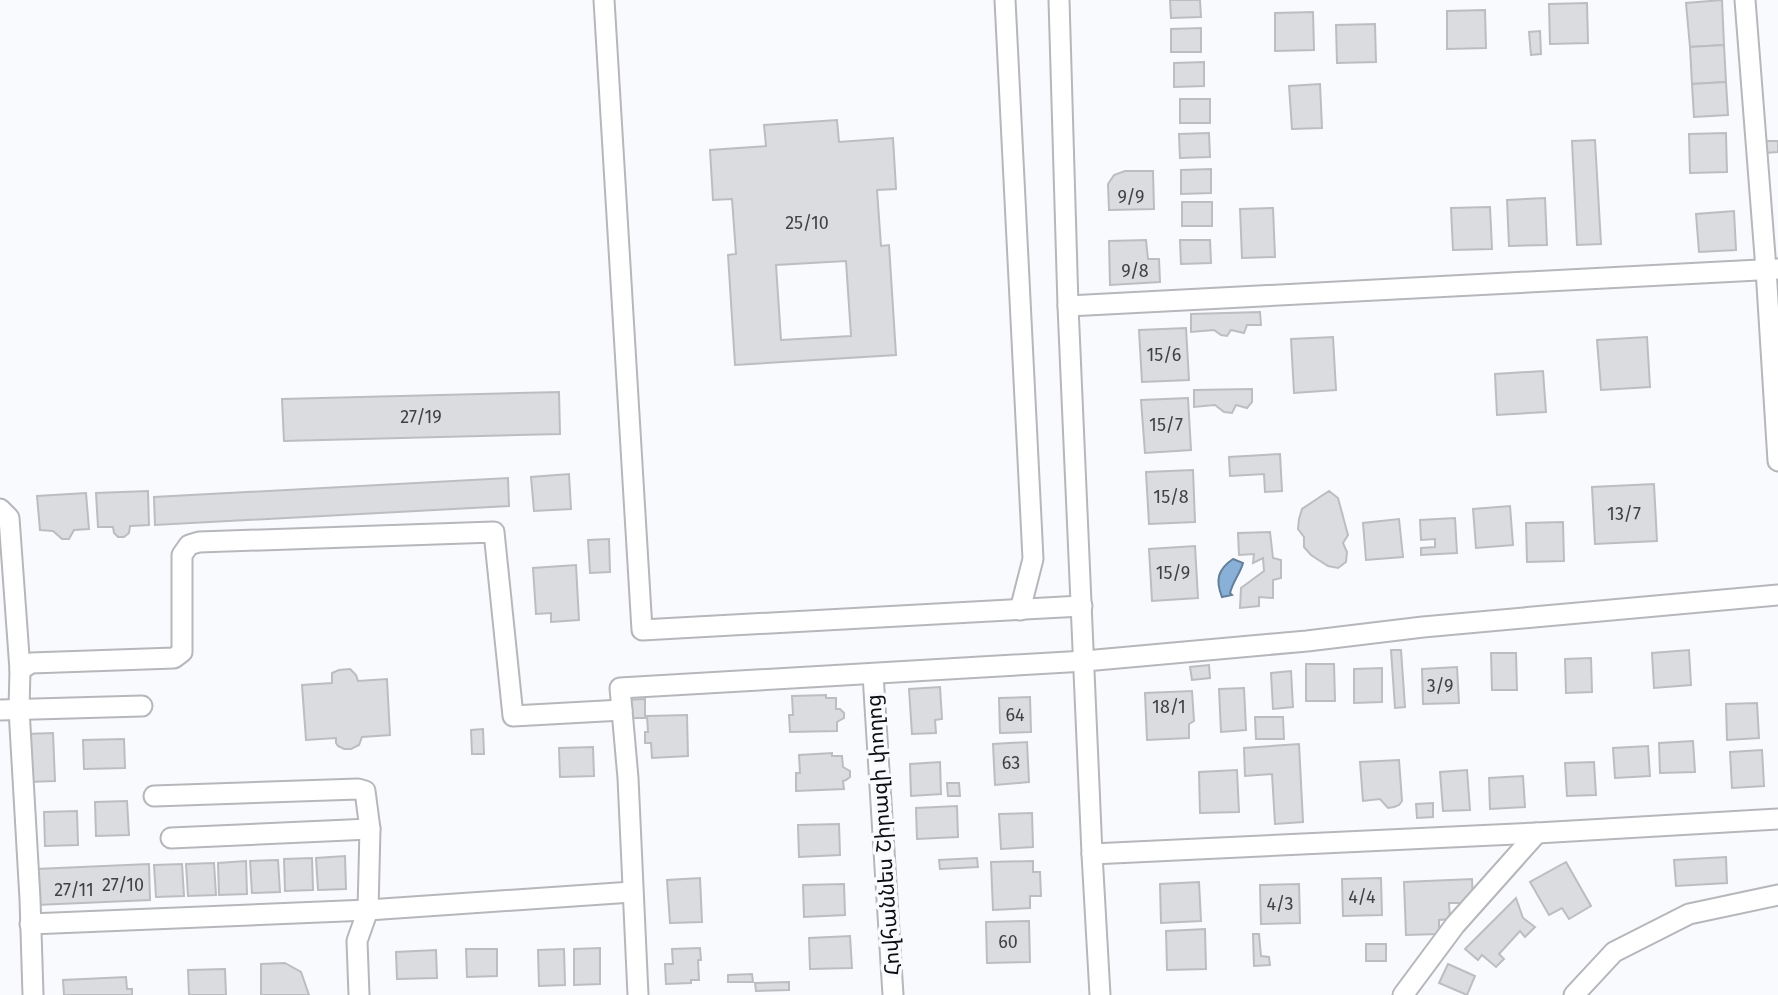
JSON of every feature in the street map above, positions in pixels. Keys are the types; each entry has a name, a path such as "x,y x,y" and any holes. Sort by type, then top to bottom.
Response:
{"street":[{"path":"604,0 642,630 1082,606"},
{"path":"1005,0 1033,559 1020,610"},
{"path":"1059,0 1068,306 1092,854 1101,995"},
{"path":"1745,0 1772,269 1778,461"},
{"path":"1068,306 1772,269"},
{"path":"0,509 9,517 20,670 9,709 30,899 33,995"},
{"path":"20,670 31,663 174,658 182,652 182,555 189,545 199,542 494,532 513,716 622,710"},
{"path":"638,995 628,778 620,688 1085,661 1778,595"},
{"name":"Հովհաննես Շիրազի փողոց","path":"873,674 893,995"},
{"path":"9,709 142,706"},
{"path":"154,796 358,789 365,791 370,829 368,910 357,941 359,995"},
{"path":"1092,854 1778,820"},
{"path":"171,838 370,829"},
{"path":"1404,995 1455,925 1537,833"},
{"path":"30,924 368,910 632,892"},
{"path":"1574,995 1614,951 1689,914 1778,895"}],"water":[{"path":"1233,559 1243,563 1231,589 1232,595 1222,597 1219,575"}],"building":[{"path":"1170,0 1200,0 1201,17 1171,18"},
{"path":"1722,0 1724,45 1690,47 1686,3"},
{"path":"1587,3 1588,43 1550,44 1549,4"},
{"path":"1485,10 1486,48 1447,49 1447,11"},
{"path":"1313,12 1314,50 1275,51 1275,13"},
{"path":"1375,24 1376,62 1337,63 1336,25"},
{"path":"1201,28 1201,52 1171,52 1171,29"},
{"path":"1540,31 1541,54 1531,55 1529,32"},
{"path":"1724,45 1726,82 1692,84 1690,47"},
{"path":"1204,62 1204,86 1174,87 1174,63"},
{"path":"1726,82 1728,115 1694,117 1692,84"},
{"path":"1320,84 1322,128 1292,129 1289,86"},
{"path":"1180,99 1210,99 1210,123 1180,123"},
{"path":"837,120 839,142 893,138 896,189 877,190 881,246 889,245 896,355 735,365 728,255 736,254 732,199 713,200 710,150 766,146 764,125","holes":["846,261 851,336 781,340 776,265"]},
{"path":"1209,133 1210,157 1180,158 1179,134"},
{"path":"1726,133 1727,172 1690,173 1689,134"},
{"path":"1595,140 1601,244 1577,245 1572,141"},
{"path":"1765,141 1778,141 1778,152 1765,153"},
{"path":"1211,169 1211,193 1181,194 1181,170"},
{"path":"1125,171 1153,171 1154,209 1109,210 1108,184 1114,175"},
{"path":"1545,198 1547,245 1509,246 1507,200"},
{"path":"1182,202 1212,202 1212,226 1182,226"},
{"path":"1490,207 1492,249 1453,250 1451,208"},
{"path":"1273,208 1275,257 1242,258 1240,209"},
{"path":"1734,211 1736,250 1699,252 1696,214"},
{"path":"1146,240 1148,259 1159,259 1160,282 1110,285 1109,241"},
{"path":"1180,240 1210,240 1211,263 1181,264"},
{"path":"1260,312 1261,325 1247,325 1244,333 1231,330 1227,336 1214,330 1191,332 1191,314"},
{"path":"1186,328 1189,380 1142,382 1139,330"},
{"path":"1333,337 1336,390 1294,393 1291,339"},
{"path":"1647,337 1650,387 1601,390 1597,340"},
{"path":"1543,371 1546,412 1497,415 1495,374"},
{"path":"1252,389 1252,402 1247,408 1236,405 1232,413 1224,412 1215,405 1194,407 1194,390"},
{"path":"559,392 560,434 284,441 282,399"},
{"path":"1188,398 1191,450 1145,453 1141,400"},
{"path":"1280,454 1282,491 1265,492 1264,474 1230,476 1229,457"},
{"path":"1193,470 1195,522 1149,524 1146,472"},
{"path":"569,474 571,509 534,511 531,477"},
{"path":"508,478 509,506 155,525 154,497"},
{"path":"1654,484 1657,541 1595,544 1592,487"},
{"path":"148,491 149,525 130,526 129,533 124,537 118,537 113,527 98,527 96,493"},
{"path":"1329,491 1338,498 1348,535 1343,543 1347,552 1346,562 1338,568 1328,566 1311,555 1304,547 1304,537 1298,529 1302,509"},
{"path":"86,493 89,529 74,530 69,539 62,539 53,531 40,530 37,496"},
{"path":"1510,506 1513,545 1476,548 1473,509"},
{"path":"1455,518 1457,553 1421,555 1421,548 1435,547 1435,539 1421,540 1420,520"},
{"path":"1399,519 1403,557 1366,560 1363,523"},
{"path":"1563,522 1564,561 1527,562 1526,523"},
{"path":"1270,532 1273,558 1281,560 1281,578 1273,580 1273,598 1259,597 1259,606 1240,608 1241,588 1264,571 1263,558 1253,563 1254,554 1239,555 1238,533"},
{"path":"609,539 610,572 590,573 588,540"},
{"path":"1195,546 1198,598 1152,601 1149,549"},
{"path":"576,565 579,620 551,622 551,613 536,614 533,568"},
{"path":"1391,650 1401,650 1405,707 1395,708"},
{"path":"1689,650 1691,685 1654,688 1652,653"},
{"path":"1491,653 1516,653 1517,690 1492,690"},
{"path":"1591,658 1592,692 1566,693 1565,659"},
{"path":"1306,664 1334,664 1335,701 1306,701"},
{"path":"1209,665 1210,678 1192,680 1190,667"},
{"path":"1457,667 1459,703 1423,704 1422,669"},
{"path":"1382,668 1382,702 1354,703 1354,669"},
{"path":"350,669 358,681 387,679 390,735 362,737 359,745 351,749 338,746 336,738 306,740 302,685 332,683 332,673"},
{"path":"1291,671 1293,707 1273,709 1271,673"},
{"path":"940,687 942,719 935,720 936,733 912,734 909,689"},
{"path":"1244,688 1246,730 1221,732 1219,689"},
{"path":"1192,691 1194,721 1189,724 1189,738 1147,740 1145,693"},
{"path":"826,695 826,698 836,698 836,709 844,713 844,718 837,722 837,731 790,732 792,696"},
{"path":"1030,697 1031,732 1000,733 999,698"},
{"path":"645,699 645,718 625,718 625,700"},
{"path":"1757,703 1759,738 1727,740 1726,704"},
{"path":"687,715 688,756 652,758 651,743 645,743 645,732 648,732 647,716"},
{"path":"1255,717 1283,717 1284,739 1256,739"},
{"path":"483,729 484,754 472,754 471,730"},
{"path":"53,733 55,781 28,782 26,734"},
{"path":"124,739 125,768 84,769 83,740"},
{"path":"1693,741 1695,772 1660,773 1659,743"},
{"path":"1027,742 1029,782 995,785 993,744"},
{"path":"1299,744 1303,822 1275,824 1272,774 1245,776 1244,748"},
{"path":"1648,746 1650,776 1615,778 1613,748"},
{"path":"593,747 594,776 560,777 559,748"},
{"path":"1762,750 1764,786 1732,788 1730,752"},
{"path":"832,753 832,756 842,756 843,767 850,771 850,777 843,781 844,789 796,791 796,773 800,773 799,755"},
{"path":"1399,760 1402,801 1399,805 1388,808 1380,799 1363,801 1360,762"},
{"path":"940,762 941,794 911,796 910,764"},
{"path":"1594,762 1596,795 1567,796 1565,763"},
{"path":"1237,770 1239,812 1200,813 1199,772"},
{"path":"1467,770 1470,810 1443,811 1440,772"},
{"path":"1523,776 1525,807 1490,809 1489,778"},
{"path":"947,783 959,783 960,796 948,796"},
{"path":"127,801 129,835 96,836 95,802"},
{"path":"1433,803 1433,817 1417,818 1416,804"},
{"path":"957,806 958,837 917,839 916,808"},
{"path":"77,811 78,845 45,846 44,812"},
{"path":"1032,813 1033,847 1001,849 999,814"},
{"path":"839,824 840,855 799,857 798,825"},
{"path":"345,856 346,889 318,890 316,858"},
{"path":"1726,857 1727,883 1676,886 1674,860"},
{"path":"312,858 313,890 285,891 284,859"},
{"path":"977,858 978,867 940,869 939,860"},
{"path":"278,860 280,892 252,893 250,861"},
{"path":"246,861 247,894 219,895 218,863"},
{"path":"1033,861 1033,872 1040,872 1041,896 1030,896 1030,908 993,910 991,862"},
{"path":"1566,862 1591,906 1569,919 1562,908 1549,915 1530,882"},
{"path":"214,863 216,895 188,896 186,864"},
{"path":"149,864 150,900 37,905 36,869"},
{"path":"182,864 184,896 156,897 154,865"},
{"path":"700,878 702,922 670,923 667,880"},
{"path":"1381,878 1382,915 1343,916 1342,879"},
{"path":"1472,879 1473,903 1449,903 1450,919 1439,920 1439,934 1406,935 1404,882"},
{"path":"1199,882 1201,921 1161,923 1160,884"},
{"path":"844,884 845,915 804,917 803,885"},
{"path":"1299,884 1300,923 1261,924 1260,885"},
{"path":"1516,898 1523,918 1535,927 1525,937 1520,931 1499,954 1504,959 1496,967 1482,955 1478,960 1465,949"},
{"path":"1029,921 1030,962 987,963 986,922"},
{"path":"1205,929 1206,969 1167,970 1166,931"},
{"path":"1253,934 1259,934 1261,956 1269,957 1270,965 1254,966"},
{"path":"850,936 852,968 810,969 809,938"},
{"path":"1366,944 1386,944 1386,961 1366,961"},
{"path":"600,948 600,984 574,985 574,949"},
{"path":"700,948 699,980 666,984 665,964 673,964 672,949"},
{"path":"466,949 497,949 497,976 467,977"},
{"path":"564,949 565,985 539,986 538,950"},
{"path":"436,950 437,978 397,979 396,952"},
{"path":"285,963 301,972 309,995 261,995 261,964"},
{"path":"1448,964 1475,976 1467,995 1439,983"},
{"path":"225,969 226,995 189,995 188,970"},
{"path":"752,974 753,982 728,982 728,975"},
{"path":"126,977 127,989 132,989 132,995 64,995 63,980"},
{"path":"789,982 789,990 756,991 755,983"}]}
